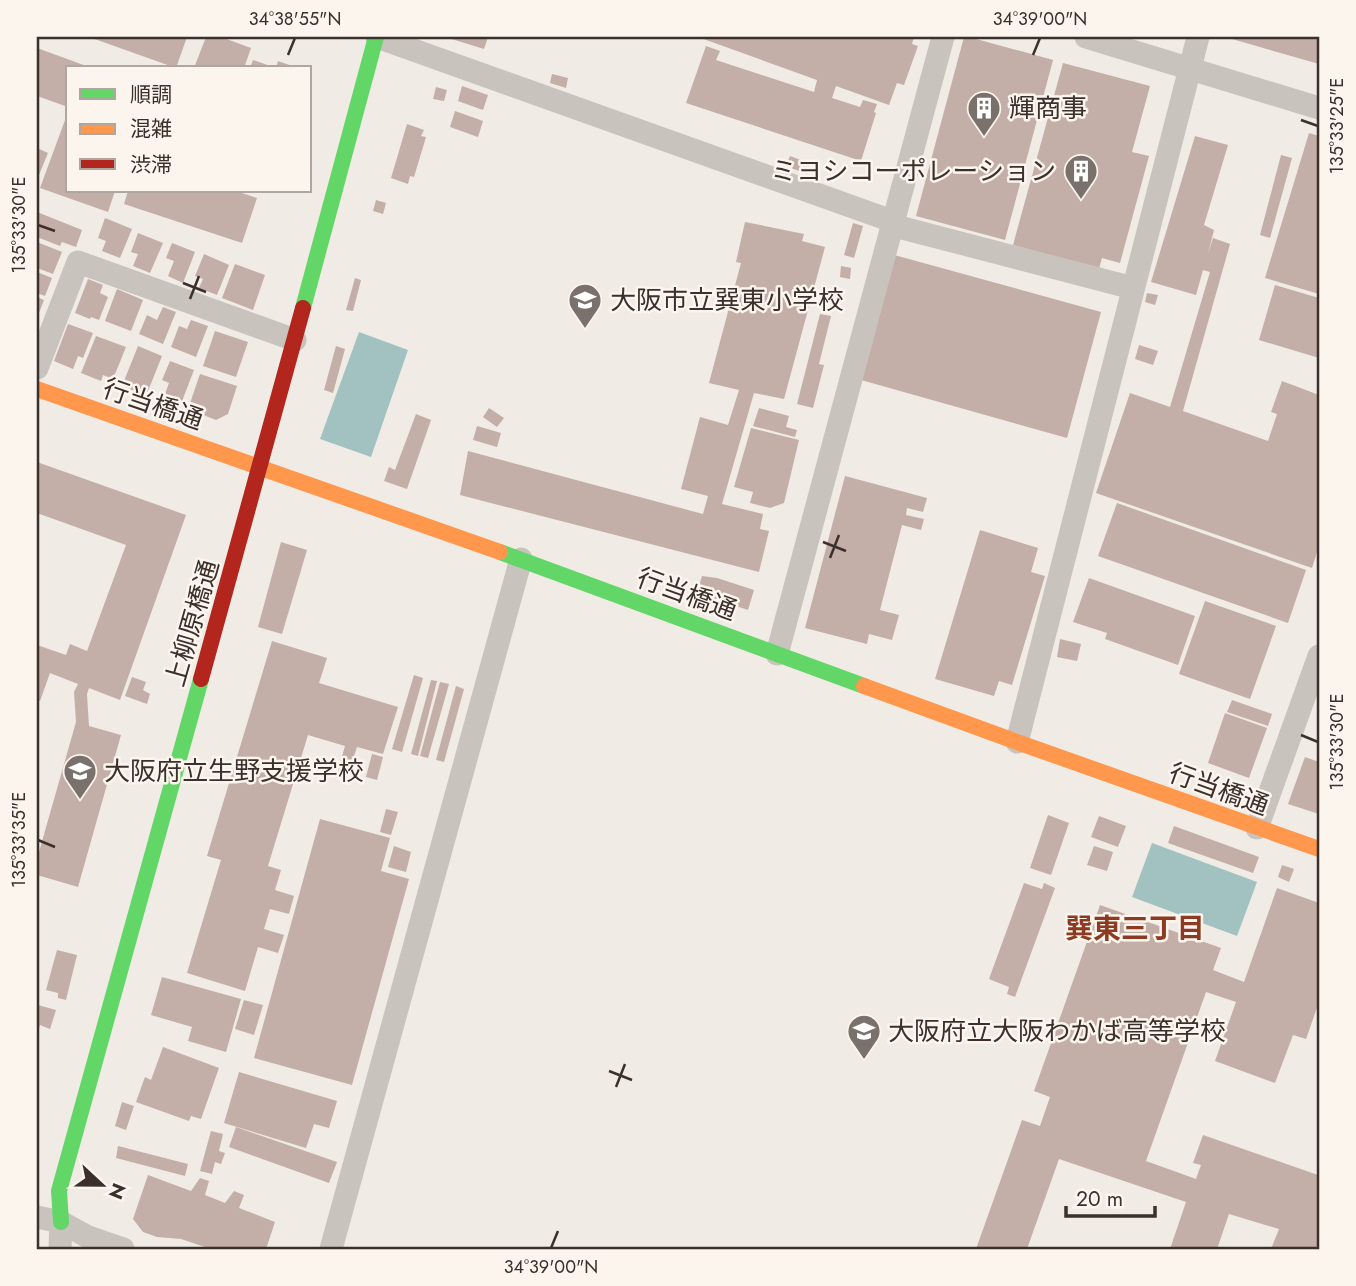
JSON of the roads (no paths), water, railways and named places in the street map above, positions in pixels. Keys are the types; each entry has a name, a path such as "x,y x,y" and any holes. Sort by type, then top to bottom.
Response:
{"street":[{"path":"377,37 892,223 1133,288"},
{"name":"上柳原橋通","path":"61,1239 59,1191 377,37"},
{"path":"777,654 943,37"},
{"path":"1086,37 1319,108"},
{"path":"1017,742 1198,37"},
{"path":"37,368 78,262 295,340"},
{"name":"行当橋通","path":"37,388 521,559 1017,742 1319,849"},
{"path":"331,1249 521,559"},
{"path":"1257,828 1319,656"},
{"path":"37,1217 61,1239 88,1237 122,1249"}],"water":[{"path":"359,332 408,350 371,457 320,439"},
{"path":"1152,843 1257,882 1237,936 1132,897"}],"place":[{"name":"輝商事","path":"984,138"},
{"name":"ミヨシコーポレーション","path":"1081,201"},
{"name":"大阪市立巽東小学校","path":"585,330"},
{"name":"大阪府立生野支援学校","path":"80,801"},
{"name":"大阪府立大阪わかば高等学校","path":"864,1061"}],"district":[{"name":"巽東三丁目","path":"1135,928"}]}
